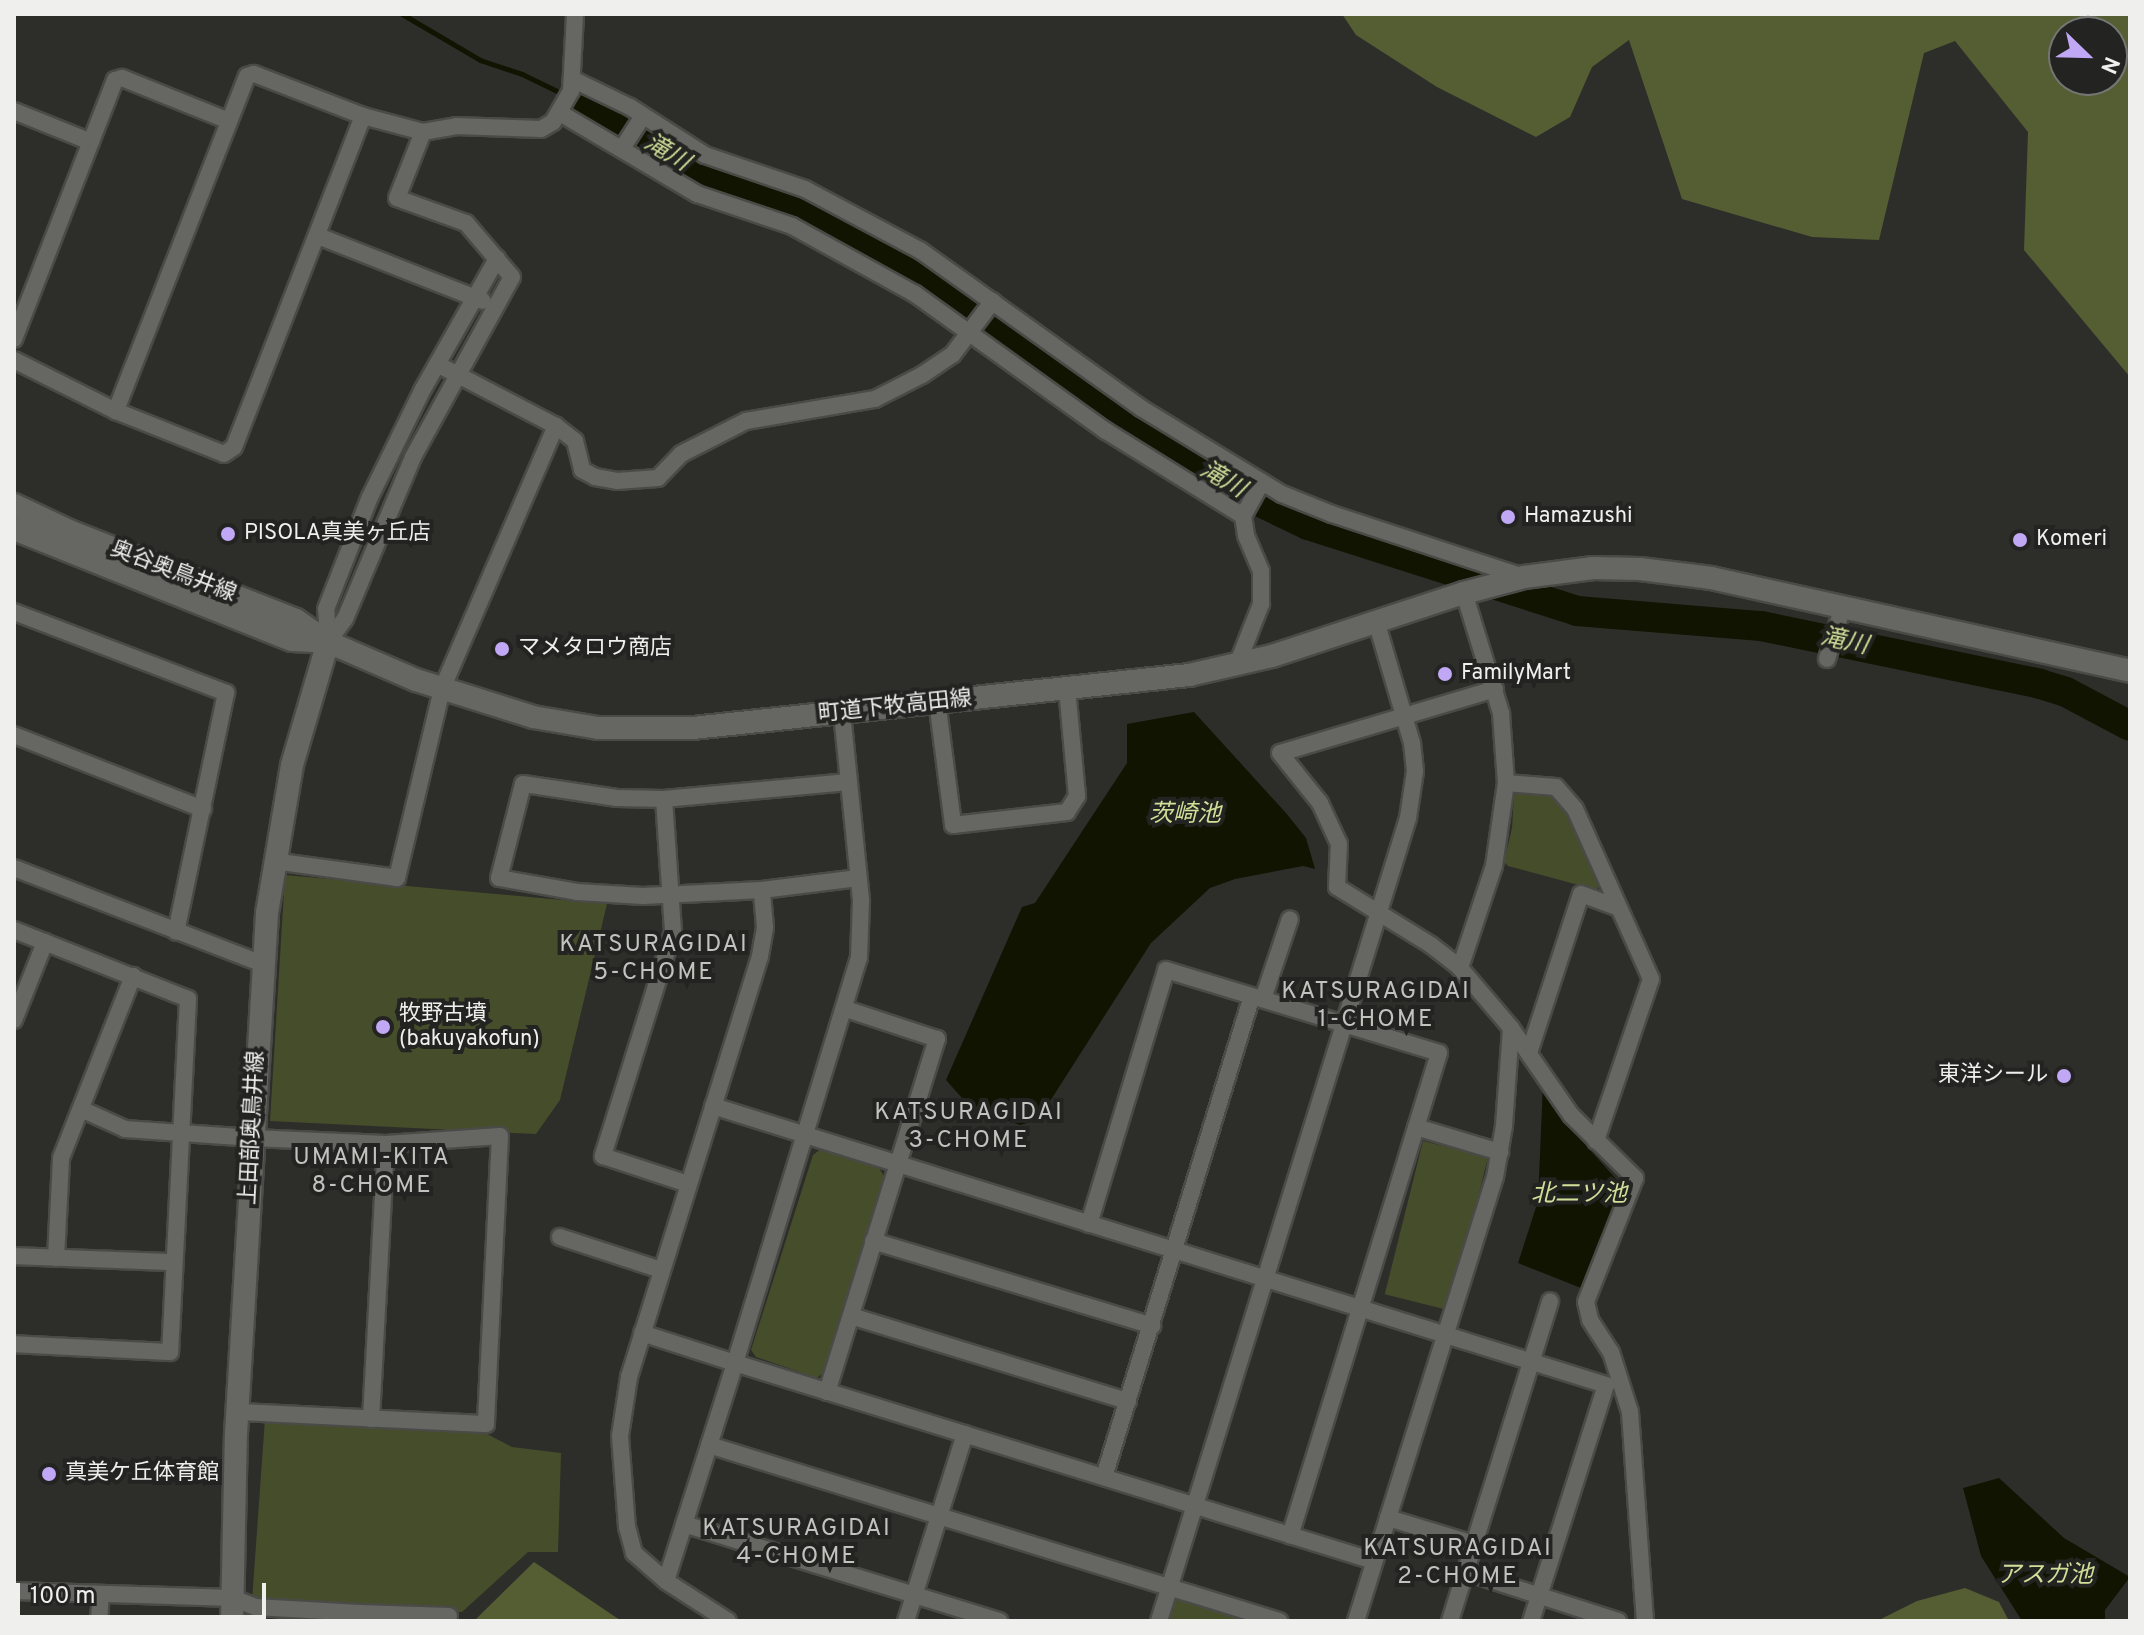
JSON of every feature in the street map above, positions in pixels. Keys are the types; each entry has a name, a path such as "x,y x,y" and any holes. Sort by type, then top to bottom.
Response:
{"street":[{"path":"116,411 247,76 254,74 363,116 423,132 456,126 531,132 553,122 572,85 575,14"},
{"path":"14,339 115,80 122,78 229,121"},
{"path":"572,85 643,116 705,155 805,189 921,251 1121,394 1262,482 1332,514 1524,577"},
{"path":"14,111 91,142"},
{"path":"560,113 623,147 697,194 792,226 915,294 1106,431 1243,516 1263,586 1255,621 1237,665"},
{"path":"14,360 116,411 224,454 234,447 363,116"},
{"path":"623,147 643,116"},
{"path":"328,642 345,619 396,494 457,374 512,277 466,223 397,198 423,132"},
{"path":"318,236 495,306"},
{"path":"328,642 326,609 377,483 437,364 497,259"},
{"path":"437,364 556,426 575,441 582,470 595,477 617,481 658,478 681,454 746,421 875,399 933,369 953,354 993,301"},
{"path":"273,861 397,878 442,689 556,426"},
{"path":"1243,516 1262,482"},
{"name":"奥谷奥鳥井線","path":"14,505 69,531 296,620 328,642"},
{"path":"14,529 292,640 328,642"},
{"name":"町道下牧高田線","path":"328,642 442,689 533,717 598,728 693,728 1189,675 1237,665 1524,577 1593,568 1640,569 1711,578 1842,613 2130,671"},
{"path":"1460,968 1497,851 1506,783 1505,737 1495,689 1464,593"},
{"path":"14,612 226,693 176,932"},
{"path":"1827,659 1842,613"},
{"path":"1159,1621 1381,912 1413,794 1413,757 1406,715 1376,621"},
{"name":"上田部奥鳥井線","path":"232,1610 238,1412 263,964 273,861 303,722 328,642"},
{"path":"937,701 953,825 1067,812 1077,796 1067,689"},
{"path":"1495,689 1280,753 1320,803 1339,844 1337,887 1381,912 1460,968 1511,1028 1552,1090 1596,1141 1635,1178 1586,1302 1590,1320 1611,1352 1630,1412 1645,1621"},
{"path":"666,1581 846,1009 862,938 842,713"},
{"path":"14,735 203,809"},
{"path":"848,782 664,799 617,798 523,784 499,878 577,892 673,895 762,890 858,878"},
{"path":"1506,783 1556,787 1575,809 1651,979 1596,1141"},
{"path":"664,799 673,895 669,950 603,1156 688,1184"},
{"path":"14,868 263,964"},
{"path":"728,1621 666,1581 634,1553 627,1527 621,1415 661,1270 764,942 762,890"},
{"path":"1529,1053 1581,894 1619,908"},
{"path":"1104,1477 1258,998 1290,919"},
{"path":"14,930 188,999 170,1352 14,1344"},
{"path":"14,1020 45,942"},
{"path":"1089,1224 1166,970 1439,1053 1290,1536"},
{"path":"56,1258 61,1158 133,976"},
{"path":"827,1392 937,1039 846,1009"},
{"path":"1356,1621 1500,1152 1511,1028"},
{"path":"713,1106 1606,1385 1531,1621"},
{"path":"81,1109 125,1129 253,1138 386,1144 500,1136 486,1424 238,1412"},
{"path":"1416,1127 1500,1152"},
{"path":"371,1419 386,1144"},
{"path":"560,1237 661,1270"},
{"path":"873,1241 1152,1326"},
{"path":"14,1256 173,1262"},
{"path":"1450,1621 1550,1301"},
{"path":"851,1316 1128,1401"},
{"path":"642,1333 1374,1561"},
{"path":"906,1621 965,1434"},
{"path":"709,1445 1279,1621"},
{"path":"1388,1518 1474,1544"},
{"path":"684,1524 999,1621"},
{"path":"1466,1572 1618,1621"},
{"path":"14,1591 101,1594 232,1610 255,1607 360,1617 449,1616"},
{"path":"99,1621 101,1594"}],"green space":[{"path":"1342,14 2130,14 2130,377 2024,250 2028,132 1955,41 1924,53 1879,240 1812,237 1682,199 1629,40 1592,67 1570,117 1536,137 1437,87 1356,35"},
{"path":"1519,789 1554,791 1569,814 1600,882 1597,890 1508,866 1504,862 1512,828 1514,795"},
{"path":"285,875 607,904 560,1100 536,1134 270,1121"},
{"path":"1423,1141 1488,1157 1450,1311 1385,1294"},
{"path":"822,1148 879,1168 885,1178 823,1373 817,1378 756,1357 751,1350 813,1155"},
{"path":"265,1419 487,1434 512,1447 561,1453 558,1552 528,1552 462,1612 252,1601"},
{"path":"534,1562 614,1616 622,1621 474,1621"},
{"path":"1965,1588 1999,1602 2009,1621 1877,1621 1917,1601"},
{"path":"1176,1598 1253,1621 1168,1621"}],"water":[{"name":"茨崎池","path":"1194,712 1306,838 1315,869 1303,866 1235,879 1210,888 1151,943 1038,1120 1020,1125 987,1113 961,1097 946,1080 1022,907 1035,903 1127,763 1127,724"},
{"name":"北二ツ池","path":"1543,1083 1556,1112 1625,1189 1581,1288 1518,1263 1538,1201"},
{"name":"アスガ池","path":"1999,1478 2064,1538 2130,1577 2105,1610 2105,1621 2022,1621 1981,1556 1963,1488"}],"waterway":[{"name":"滝川","path":"402,14 480,60 522,74 565,95"},
{"name":"滝川","path":"574,100 699,173 782,201 904,265 946,291 1136,428 1235,490 1308,525 1577,611 1761,626 2040,684 2066,692 2130,726"}],"place":[{"name":"Hamazushi","path":"1508,517"},
{"name":"PISOLA真美ヶ丘店","path":"228,534"},
{"name":"Komeri","path":"2020,540"},
{"name":"マメタロウ商店","path":"502,649"},
{"name":"FamilyMart","path":"1445,674"},
{"name":"牧野古墳 (bakuyakofun)","path":"383,1027"},
{"name":"東洋シール","path":"2064,1076"},
{"name":"真美ケ丘体育館","path":"49,1474"}],"district":[{"name":"KATSURAGIDAI 5-CHOME","path":"654,960"},
{"name":"KATSURAGIDAI 1-CHOME","path":"1376,1007"},
{"name":"KATSURAGIDAI 3-CHOME","path":"969,1128"},
{"name":"UMAMI-KITA 8-CHOME","path":"372,1173"},
{"name":"KATSURAGIDAI 4-CHOME","path":"797,1544"},
{"name":"KATSURAGIDAI 2-CHOME","path":"1458,1564"}]}
